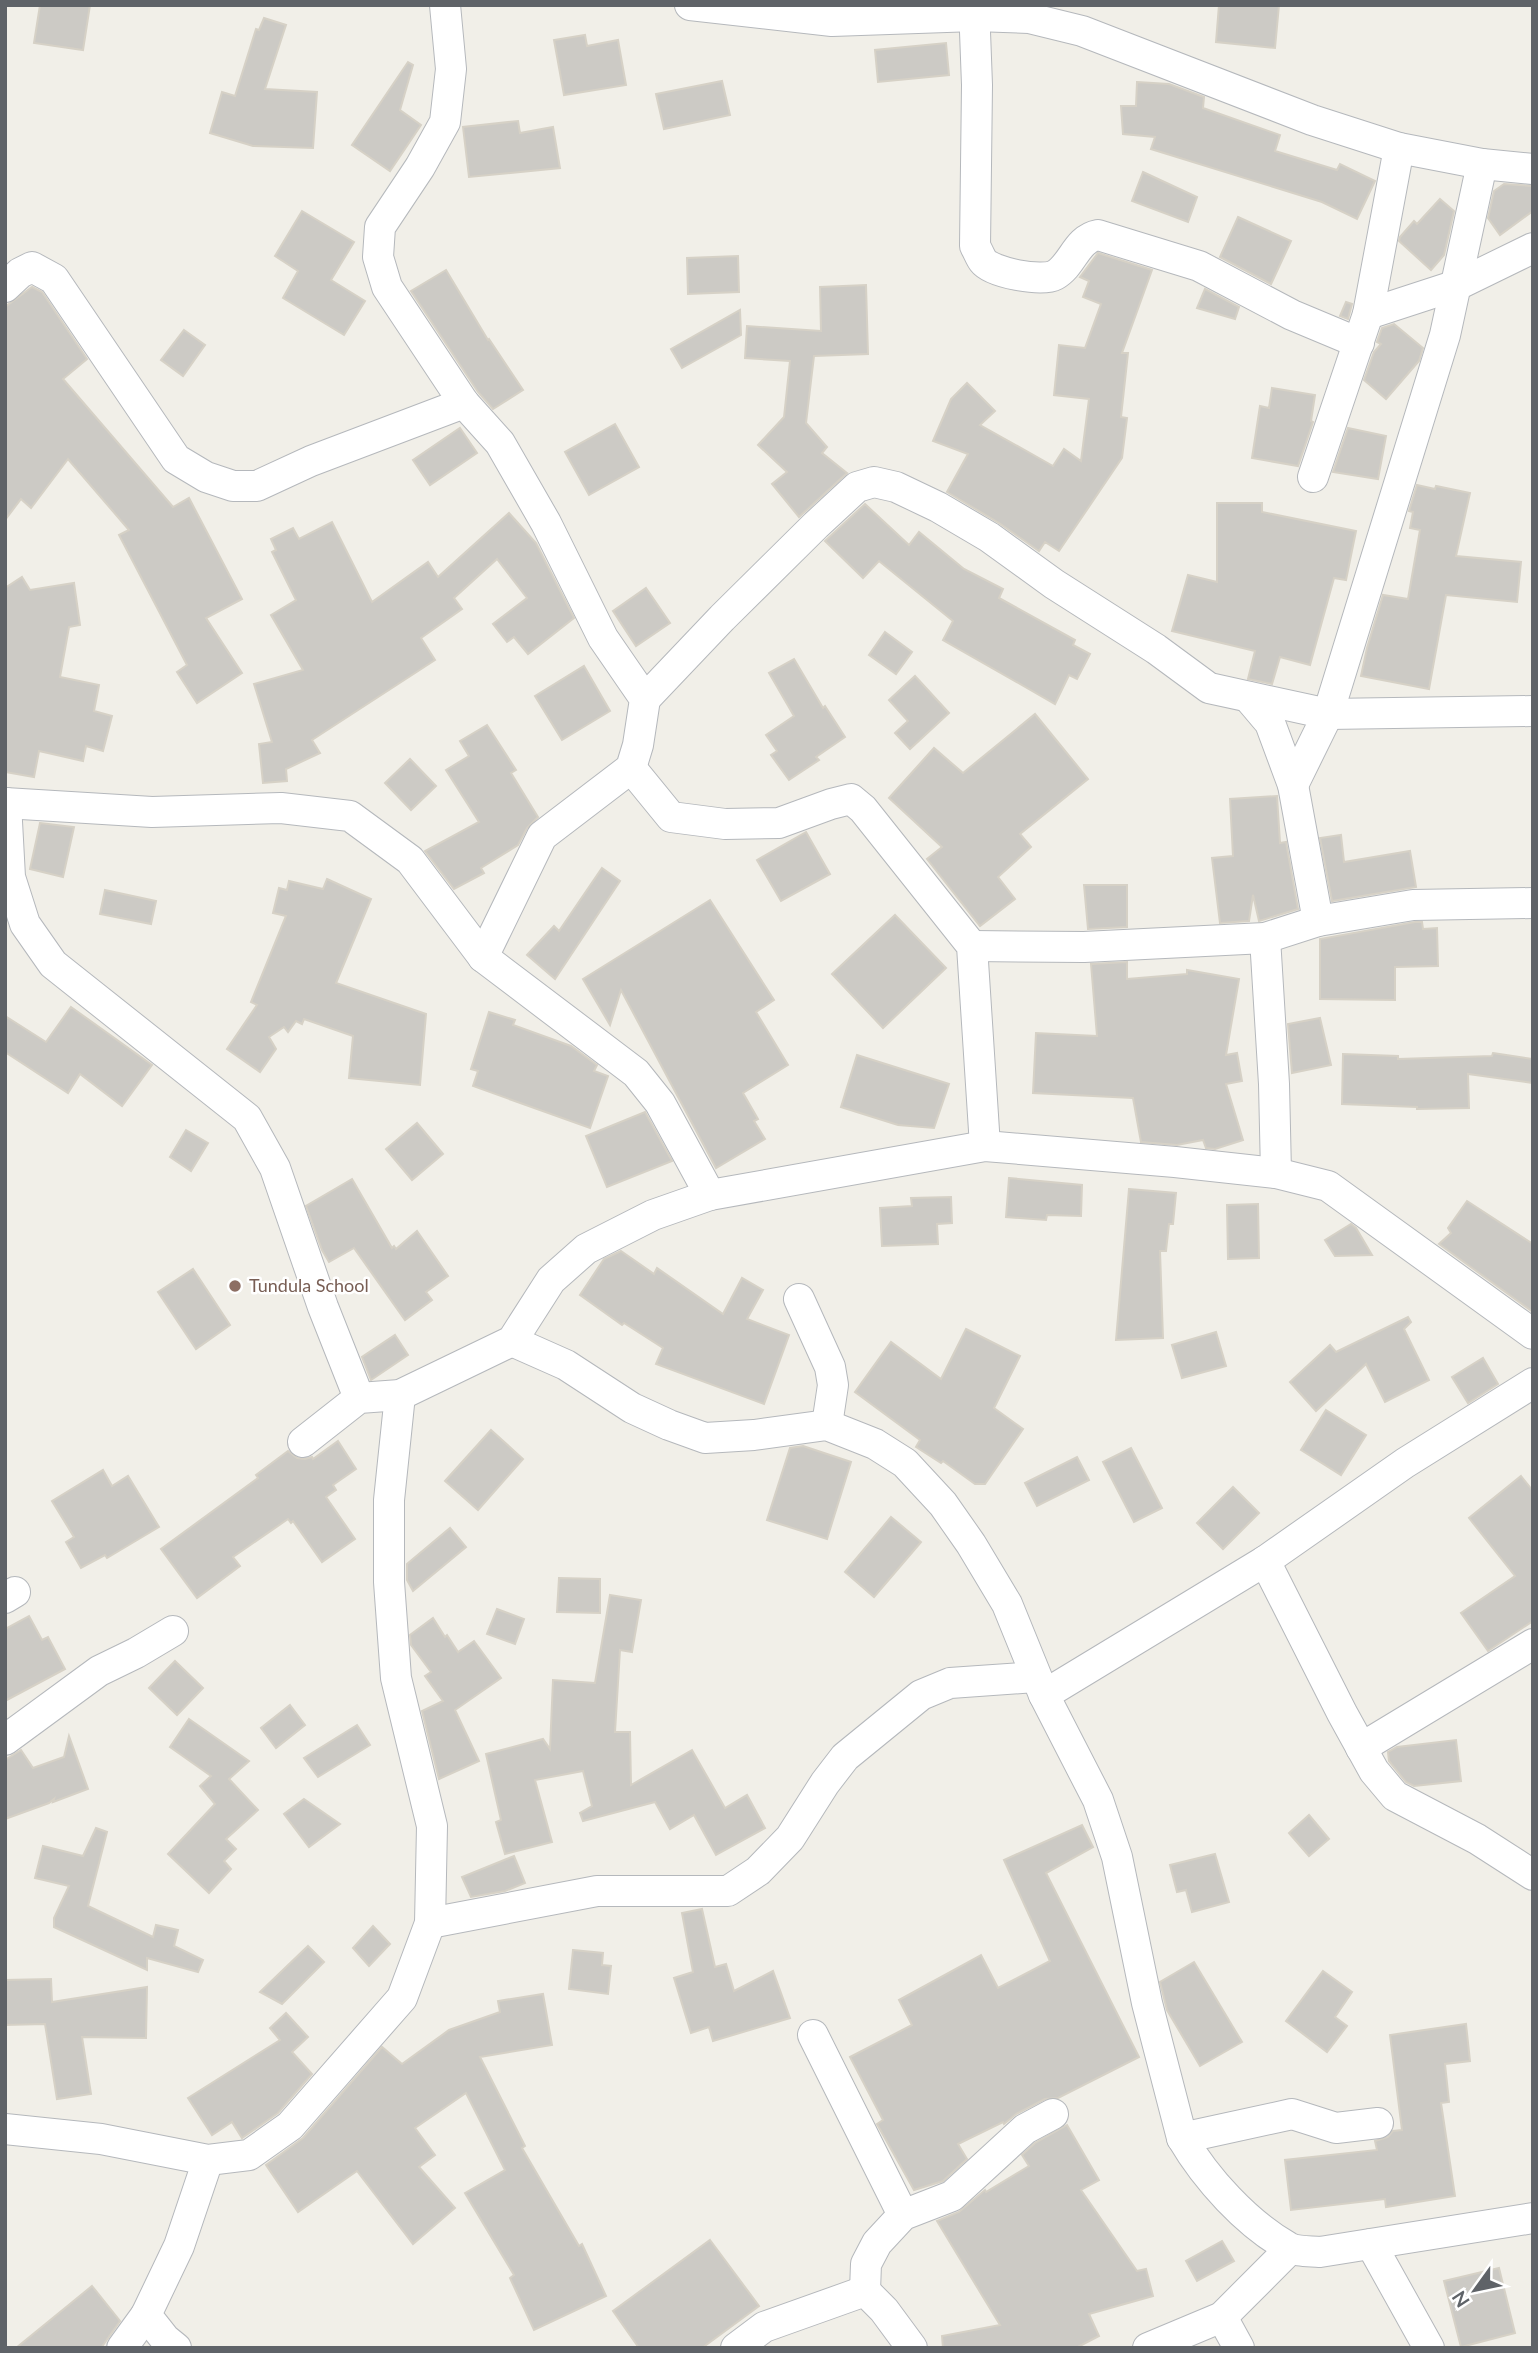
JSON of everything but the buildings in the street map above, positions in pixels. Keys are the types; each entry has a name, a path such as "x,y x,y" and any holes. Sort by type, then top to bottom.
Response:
{"street":[{"path":"445,5 452,69 444,122 420,167 380,227 378,257 387,288 464,403 500,443 546,523 603,638 645,699"},
{"path":"690,5 832,21 975,11 1029,18 1082,31 1312,120 1399,148 1482,164 1533,169"},
{"path":"975,11 975,246 983,261 994,270 1038,278 1054,276 1082,243 1090,236 1098,235 1199,266 1292,315 1359,344"},
{"path":"1313,477 1368,314 1399,148"},
{"path":"1293,785 1328,714 1445,335 1482,164"},
{"path":"1368,314 1457,285 1533,248"},
{"path":"5,286 32,267 54,279 176,459 206,477 233,486 257,486 312,461 464,403"},
{"path":"483,957 542,836 631,768 638,745 645,699 824,517 857,487 874,482 896,486 989,537 1054,584 1156,649 1209,688 1328,714 1533,711"},
{"path":"1248,697 1270,723 1293,785 1318,921"},
{"path":"631,768 671,817 725,824 779,824 851,799 863,809 972,946 985,1146"},
{"path":"359,1398 318,1295 275,1168 247,1118 53,964 25,924 10,877 6,803 152,812 281,808 350,816 410,860 483,957 636,1073 660,1102 710,1195"},
{"path":"972,946 1084,947 1265,938 1318,921 1413,905 1533,903"},
{"path":"1265,938 1274,1084 1276,1173"},
{"path":"303,1442 359,1398 400,1395 512,1341 551,1280 586,1250 653,1215 710,1195 985,1146 1276,1173 1328,1186 1533,1334"},
{"path":"799,1298 830,1367 833,1385 827,1424"},
{"path":"512,1341 566,1364 632,1408 705,1438 754,1435 827,1424 875,1444 905,1463 943,1504 1007,1604 1040,1686 1098,1800 1117,1857 1147,2003 1182,2138 1216,2186 1249,2218 1290,2249 1320,2252 1533,2218"},
{"path":"430,1923 597,1891 728,1891 758,1871 790,1838 845,1757 921,1695 950,1683 1040,1686 1265,1561 1405,1463 1533,1383"},
{"path":"5,2129 101,2140 208,2160 248,2155 290,2126 402,1998 430,1923 432,1826 396,1678 389,1582 388,1500 400,1395"},
{"path":"1265,1561 1361,1748 1374,1771 1395,1796 1477,1839 1533,1875"},
{"path":"5,1740 99,1671 173,1631"},
{"path":"1361,1748 1533,1644"},
{"path":"813,2035 903,2216"},
{"path":"912,2348 865,2291 866,2264 877,2244 903,2216 952,2196 1026,2129 1053,2114"},
{"path":"1182,2138 1292,2114 1336,2128 1378,2123"},
{"path":"122,2348 146,2315 179,2246 208,2160"},
{"path":"1371,2244 1429,2348"},
{"path":"1147,2348 1222,2317 1290,2249"},
{"path":"736,2348 764,2327 865,2291"},
{"path":"146,2315 176,2348"},
{"path":"1222,2317 1239,2348"}],"place":[{"name":"Tundula School","path":"235,1286"}]}
